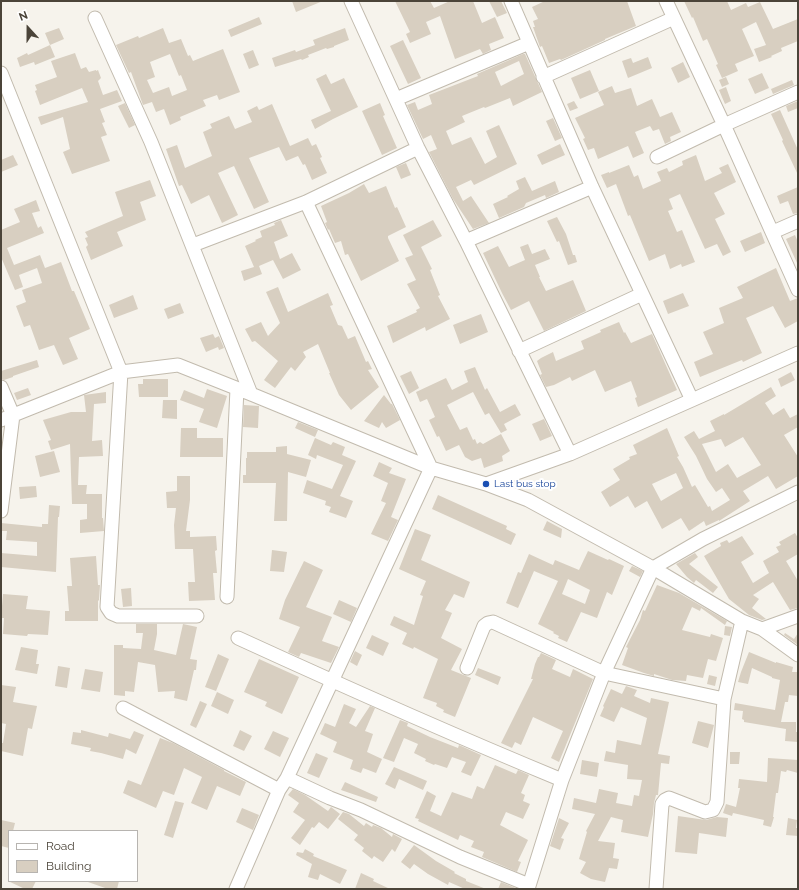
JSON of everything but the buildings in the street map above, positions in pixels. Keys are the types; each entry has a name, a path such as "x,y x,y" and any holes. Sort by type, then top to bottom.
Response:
{"street":[{"path":"351,1 418,148 466,241 570,454"},
{"path":"511,1 543,78 592,187 692,400"},
{"path":"666,1 773,232 798,290"},
{"path":"94,18 151,142 251,394"},
{"path":"543,78 674,18"},
{"path":"396,99 529,42"},
{"path":"1,73 121,372 108,607 111,613 118,616 197,616"},
{"path":"657,157 798,92"},
{"path":"193,245 306,202 418,148"},
{"path":"466,241 592,187"},
{"path":"236,889 279,790 287,778 333,682 431,468 306,202"},
{"path":"773,232 798,220"},
{"path":"519,351 642,294"},
{"path":"486,484 570,454 798,353"},
{"path":"7,418 121,372 178,365 431,468 486,484 528,500 653,568 742,621 762,629 798,655"},
{"path":"1,387 7,418 1,511"},
{"path":"227,597 237,389"},
{"path":"287,778 330,798 361,810 460,857 528,887 562,780 604,673 653,568 702,539 798,492"},
{"path":"762,629 798,616"},
{"path":"656,889 662,804 669,798 705,812 713,810 717,802 724,699 742,621"},
{"path":"467,668 484,626 493,622 604,673 724,699"},
{"path":"238,638 333,682 562,780"},
{"path":"123,708 279,790"}],"place":[{"name":"Last bus stop","path":"486,484"}]}
